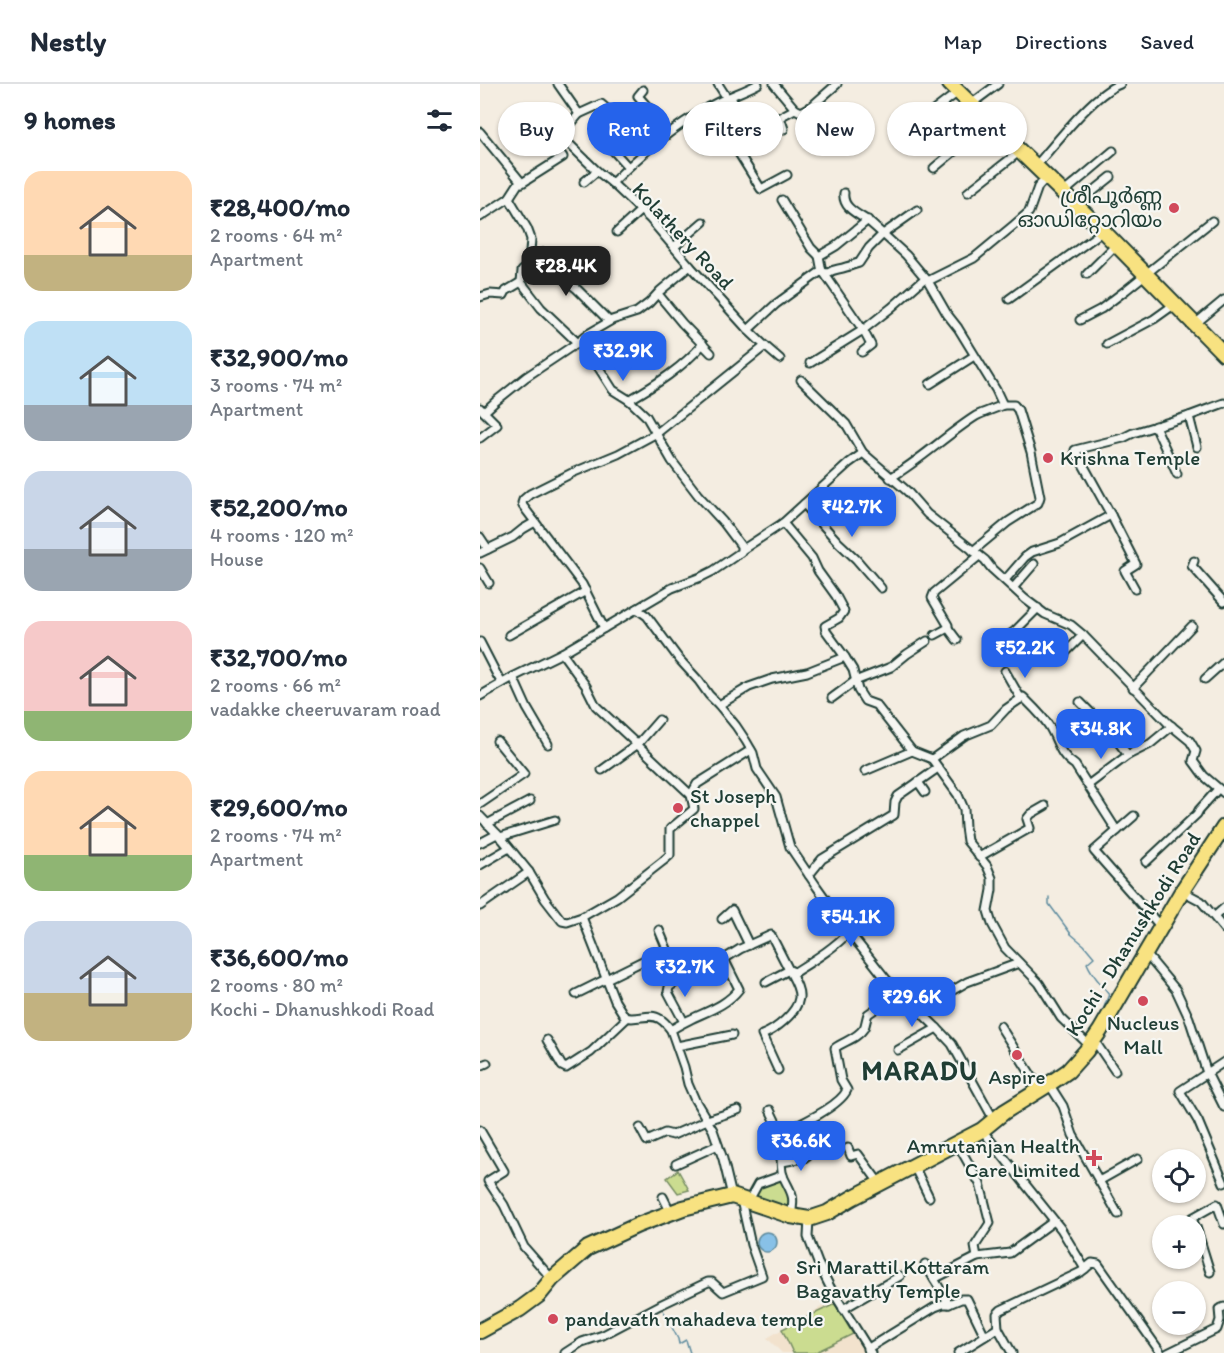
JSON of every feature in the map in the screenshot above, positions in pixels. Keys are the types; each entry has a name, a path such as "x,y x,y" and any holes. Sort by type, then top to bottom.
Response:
{"highway":[{"path":"954,87 969,102"},
{"path":"1023,156 1103,231 1224,354"},
{"name":"Kochi - Dhanushkodi Road","path":"809,1219 827,1213 982,1130 1004,1112 1068,1071 1092,1043 1182,891 1224,827"},
{"path":"480,1331 539,1295 552,1279 588,1248 683,1208 741,1199 791,1216 809,1219"}],"street":[{"path":"558,84 579,114"},
{"path":"718,84 732,102"},
{"name":"Kolathery Road","path":"718,102 758,84"},
{"path":"774,84 795,110 780,117 784,129"},
{"path":"817,102 837,84"},
{"path":"974,102 998,84"},
{"path":"1035,167 1073,122 1109,89 1120,84"},
{"path":"938,102 954,87"},
{"path":"643,90 638,96 643,102"},
{"path":"575,119 587,110"},
{"path":"480,132 522,183 562,156"},
{"path":"575,150 612,183"},
{"path":"1063,194 1113,151"},
{"path":"618,156 628,167"},
{"name":"Kolathery Road","path":"639,156 612,183 650,219 748,330 780,359"},
{"path":"741,156 761,189 787,175"},
{"path":"934,168 948,156"},
{"path":"968,192 1014,156"},
{"path":"584,182 597,171"},
{"path":"1076,206 1111,177"},
{"path":"810,363 863,330 927,279 974,258 1029,212 1038,187 1046,178"},
{"path":"480,217 509,198 520,181"},
{"path":"844,193 843,198 847,206 868,220 906,255 927,279 1003,405"},
{"path":"509,198 531,239 529,265"},
{"path":"782,200 811,248 819,256 823,272 871,345 862,352"},
{"path":"617,232 641,210"},
{"path":"748,330 776,304 804,283 823,272 828,273 859,263 869,248 883,234 918,210"},
{"path":"819,256 836,246 868,220"},
{"path":"1080,320 1101,309 1212,221"},
{"path":"674,247 704,222"},
{"path":"1009,299 1103,231"},
{"path":"1087,274 1116,245"},
{"path":"609,321 577,289 558,274 555,264 544,253 522,271 521,282 541,309 581,346 599,368 610,387 646,416 672,461 698,495 723,522 742,550"},
{"path":"480,438 497,425 482,410 588,334 609,321 637,312 690,266"},
{"path":"480,297 490,294 504,295 506,291 521,282"},
{"path":"658,294 711,353"},
{"path":"1195,324 1224,300"},
{"path":"1107,344 1154,319 1175,304"},
{"path":"629,400 670,375 690,359 703,344"},
{"path":"604,628 578,578 535,522 522,503 523,500 530,494 572,473 618,454 657,433 765,346"},
{"path":"930,384 974,356"},
{"path":"801,380 846,423 863,453 907,491 927,514 976,553 1045,614 1071,625 1078,641 1133,687 1190,741 1196,751 1193,761 1204,776 1221,791 1146,862"},
{"path":"1135,589 1125,571 1136,564 1076,450 1123,438 1224,403"},
{"path":"891,478 977,415 1003,405 1014,405 1018,410 1031,452 1040,497 1038,503 1008,522 976,553 970,563 934,593 932,598 957,640"},
{"path":"1189,416 1197,447"},
{"path":"1155,426 1177,474"},
{"path":"480,696 562,653 672,588 701,577 739,555 742,550 783,523 863,453"},
{"path":"804,504 881,588"},
{"path":"1005,580 1032,552 1060,543 1111,515"},
{"path":"480,552 513,537 535,522"},
{"path":"783,523 812,558 844,611 839,618 825,626 826,631 853,670 858,690 865,700 876,705 912,751 932,759 957,792 964,809 965,834 968,842 987,866 992,878 988,911 1005,948 1039,983 1061,1018 1092,1043 1115,1071"},
{"path":"480,537 488,549"},
{"path":"1194,561 1192,566 1224,602"},
{"path":"1014,587 1034,564"},
{"path":"480,568 489,582"},
{"path":"509,635 586,591"},
{"path":"1002,640 1015,631 1038,608"},
{"path":"638,609 736,726 751,750 758,769 776,797 790,847 849,932 886,979 952,1044 994,1120"},
{"path":"1133,687 1192,626"},
{"path":"935,636 948,628"},
{"path":"832,698 855,681 891,667 927,641"},
{"path":"1060,657 1078,641"},
{"path":"480,642 502,683"},
{"path":"480,816 529,872 545,899 562,921 567,922 582,917 617,897 670,855 670,829 694,809 691,795 596,706 586,686 562,653"},
{"path":"719,705 749,687 772,679 807,672 845,657"},
{"path":"1205,679 1224,662"},
{"path":"1005,671 1021,699"},
{"path":"513,677 527,708 548,744"},
{"path":"932,759 964,736 991,725 1006,709 1023,697 1049,726 1065,759 1075,765 1117,831"},
{"path":"1080,702 1112,734 1128,755"},
{"path":"602,770 638,744 660,720"},
{"path":"1088,785 1128,755 1150,744 1172,726"},
{"path":"480,804 524,774 497,741"},
{"path":"691,795 698,784 751,750"},
{"path":"865,771 912,751"},
{"path":"809,875 822,859 894,815 898,796 938,768"},
{"path":"918,782 925,792"},
{"path":"487,824 530,801"},
{"path":"979,857 1030,828 1027,819 1045,806"},
{"path":"1134,816 1094,851 1161,927"},
{"path":"480,843 498,835 555,820"},
{"path":"480,865 509,848"},
{"path":"480,906 529,872"},
{"path":"1182,891 1201,901 1224,929"},
{"path":"1215,916 1224,908"},
{"path":"722,919 732,910 749,945"},
{"path":"582,917 615,1001 627,1018"},
{"path":"576,994 667,948 659,930"},
{"path":"766,982 789,970 795,972 842,940 849,932"},
{"path":"671,1029 720,1006 733,997 739,989 724,959 771,935 798,989 799,997 796,1005 773,1030 762,1035 778,1070"},
{"path":"1146,954 1176,990 1189,1018 1207,1073 1224,1107"},
{"path":"919,1010 967,982 1019,963"},
{"path":"684,1022 668,992 669,987 688,974"},
{"path":"781,1133 811,1119 845,1095 847,1090 841,1080 835,1048 858,1034 863,1029 868,1014 900,992"},
{"path":"547,1040 562,1066 566,1068 591,1052 627,1018 657,1017 671,1029 688,1084 713,1130 741,1199 751,1245 762,1276 723,1292 712,1282 708,1282 603,1335 582,1342 567,1352"},
{"path":"1000,1026 1045,1087 1063,1106 1072,1135 1118,1214"},
{"path":"898,1050 937,1028"},
{"path":"678,1046 732,1035"},
{"path":"1224,1062 1180,1091 1198,1121 1224,1183"},
{"path":"640,1128 647,1141 665,1133 673,1135 738,1110"},
{"path":"770,1110 781,1133 783,1175 794,1202 791,1216"},
{"path":"480,1130 483,1143 504,1171 488,1181 504,1205 524,1247 552,1279"},
{"path":"982,1130 1061,1229 1085,1269"},
{"path":"957,1143 980,1184 990,1223 975,1246 977,1257"},
{"path":"676,1164 718,1145"},
{"path":"848,1148 851,1156 858,1154 880,1184"},
{"path":"782,1162 804,1158 808,1155"},
{"path":"1099,1181 1138,1159"},
{"path":"914,1166 929,1197"},
{"path":"741,1199 758,1184 783,1175"},
{"path":"663,1197 670,1213"},
{"path":"1197,1215 1221,1202 1224,1224"},
{"path":"809,1219 808,1237 830,1287 869,1351 935,1307 961,1299 967,1299 985,1336"},
{"path":"934,1279 977,1257 1010,1253 1054,1221"},
{"path":"1206,1260 1210,1272"},
{"path":"1012,1353 998,1328 997,1314 1085,1269 1092,1263 1098,1264 1161,1353"},
{"path":"925,1264 949,1304"},
{"path":"843,1309 900,1276"},
{"path":"1224,1307 1219,1309 1224,1329"},
{"path":"1168,1353 1217,1329 1220,1320"},
{"path":"958,1353 998,1328"}],"shaded area":[{"path":"837,1298 868,1353 782,1353 767,1338"}],"green space":[{"path":"678,1170 689,1190 678,1193 667,1178"},
{"path":"777,1177 788,1187 791,1196 790,1211 754,1199 760,1187"},
{"path":"835,1304 853,1334 814,1353 793,1353 782,1329"}],"water":[{"path":"767,1232 774,1235 777,1242 774,1249 767,1252 760,1249 757,1242 760,1235"}],"waterway":[{"path":"1049,897 1049,904 1071,934 1094,957 1087,963 1089,968 1109,994 1103,1010"},
{"path":"663,1310 679,1344 686,1340 690,1353"}],"place":[{"name":"ശ്രീപൂർണ്ണ ഓഡിറ്റോറിയം","path":"1174,208"},
{"name":"Krishna Temple","path":"1048,458"},
{"name":"St Joseph chappel","path":"678,808"},
{"name":"Nucleus Mall","path":"1143,1001"},
{"name":"Aspire","path":"1017,1055"},
{"name":"Amrutanjan Health Care Limited","path":"1094,1158"},
{"name":"Sri Marattil Kottaram Bagavathy Temple","path":"784,1279"},
{"name":"pandavath mahadeva temple","path":"553,1319"}],"district":[{"name":"MARADU","path":"920,1071"}]}
